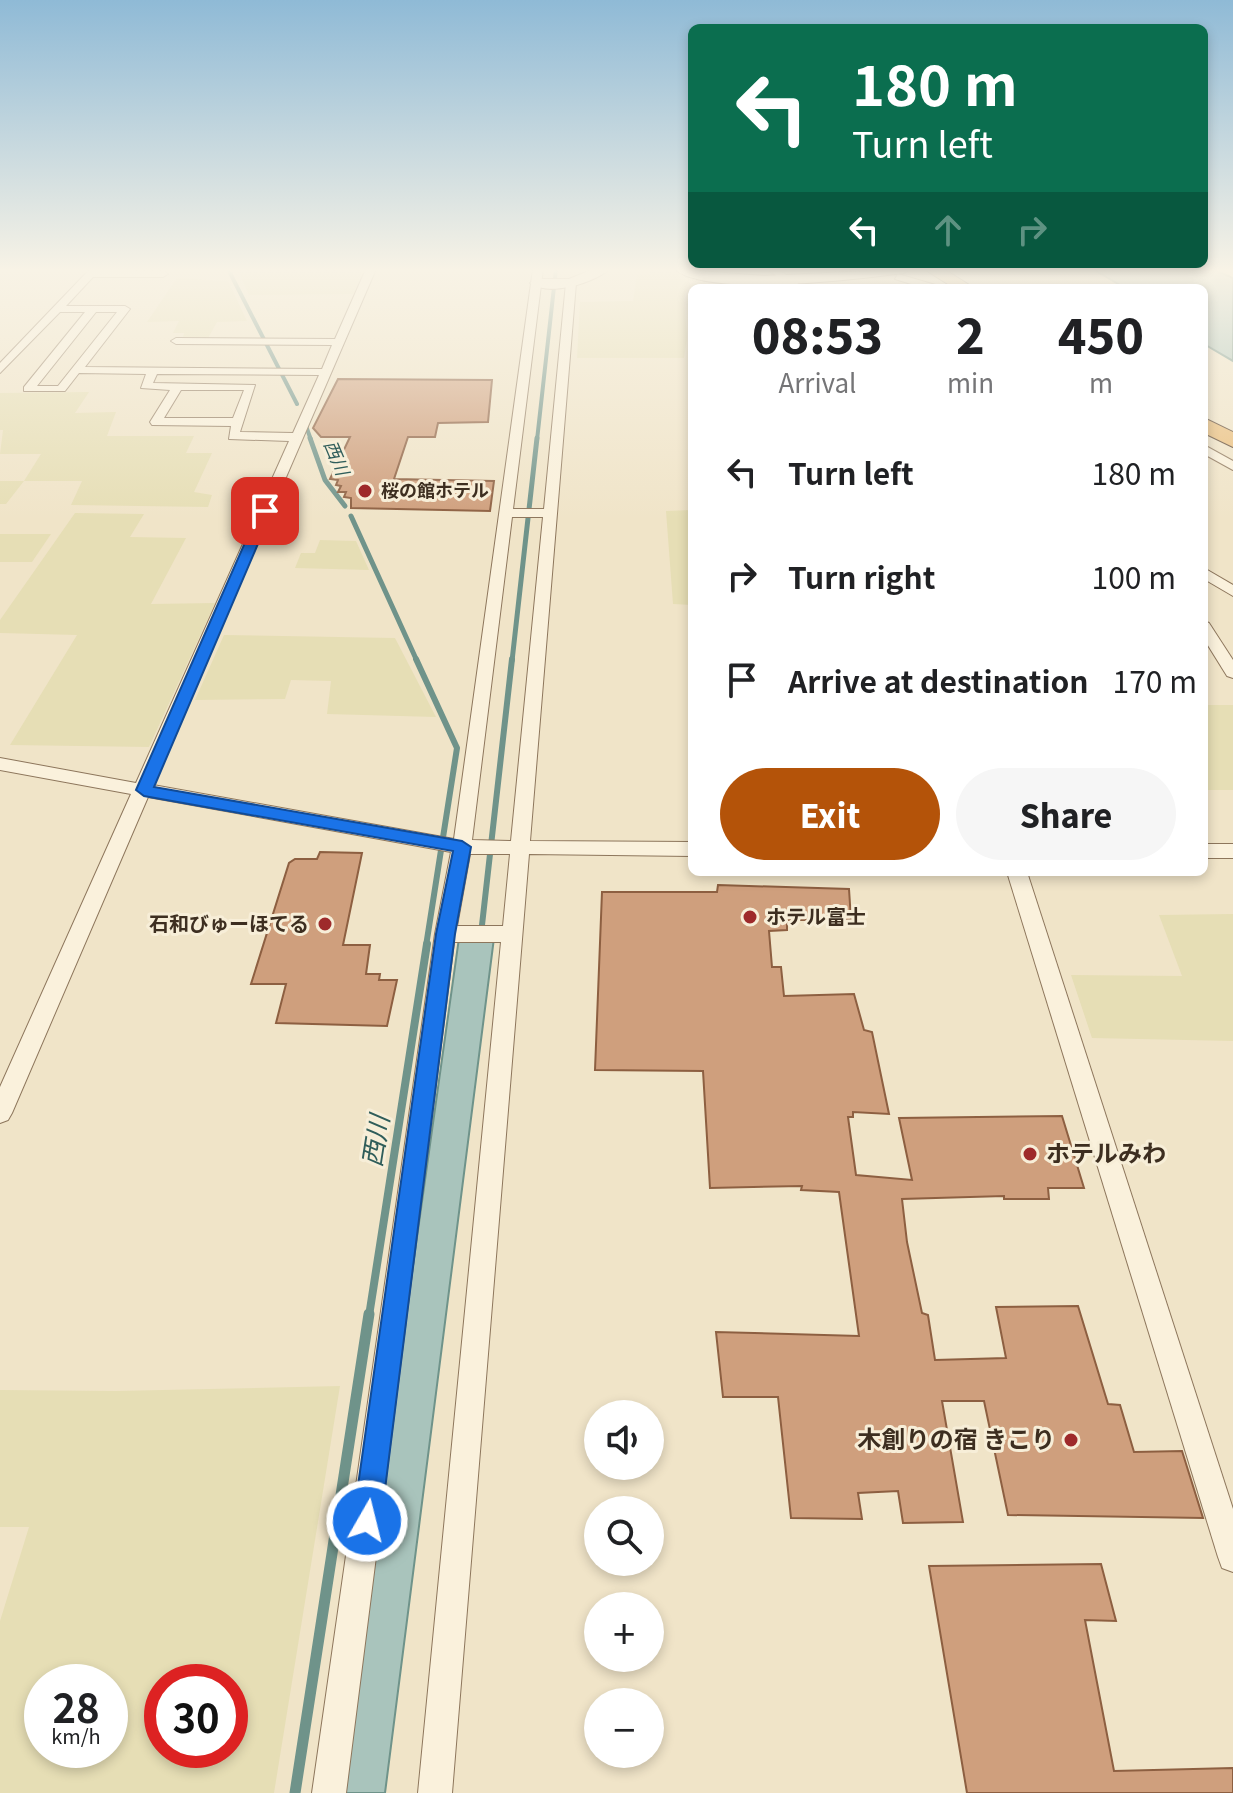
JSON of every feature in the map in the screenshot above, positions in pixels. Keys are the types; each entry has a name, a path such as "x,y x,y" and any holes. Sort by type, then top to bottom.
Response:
{"highway":[{"path":"1208,426 1233,441"}],"street":[{"path":"0,370 16,353"},
{"path":"58,353 28,389 61,389 90,353"},
{"path":"0,1113 334,353"},
{"path":"329,1793 452,933 506,513 538,353"},
{"path":"435,1793 503,934 550,513 551,353"},
{"path":"76,370 326,372"},
{"path":"153,371 145,386 251,387 233,436 298,437"},
{"path":"177,387 156,422 238,422"},
{"path":"1208,451 1233,466"},
{"path":"506,513 550,513"},
{"path":"1208,575 1233,592"},
{"path":"1208,632 1233,673"},
{"path":"0,764 461,846 688,849"},
{"path":"1208,851 1233,851"},
{"path":"1018,876 1233,1557"},
{"path":"452,933 503,934"}],"shaded area":[{"path":"577,353 685,353 684,358 577,358"},
{"path":"89,392 75,413 116,412 107,436 194,436 186,453 212,453 194,492 212,495 208,507 71,505 82,481 24,481 41,454 0,454 3,430 0,430 0,393"},
{"path":"0,481 24,481 6,504 0,504"},
{"path":"688,510 688,605 673,604 666,511"},
{"path":"75,513 144,514 130,537 186,538 151,604 215,603 149,747 10,745 77,635 0,633 0,620"},
{"path":"0,534 51,534 32,562 0,562"},
{"path":"320,540 356,541 369,570 295,568 301,553 315,553"},
{"path":"224,635 395,638 436,717 327,714 331,681 291,680 285,699 195,700"},
{"path":"1208,705 1233,705 1233,790 1208,790"},
{"path":"1233,914 1233,1041 1092,1038 1071,975 1182,976 1159,915"},
{"path":"340,1386 274,1793 0,1793 0,1621 29,1527 0,1527 0,1390"}],"water":[{"path":"1219,353 1233,353 1233,361"},
{"path":"459,938 494,938 385,1793 339,1793"}],"building":[{"path":"338,379 492,380 488,422 438,423 435,437 408,437 394,479 494,481 490,511 351,508 351,498 344,497 346,492 338,492 341,486 336,485 338,480 330,479 350,437 321,437 313,428"},
{"path":"320,852 362,853 343,945 370,945 366,974 380,974 379,980 397,980 387,1026 276,1023 286,984 251,984 289,863 295,859 317,859"},
{"path":"718,885 849,889 851,920 787,920 787,930 769,931 772,967 781,967 784,996 854,994 864,1030 872,1032 889,1114 853,1112 853,1117 848,1117 856,1175 912,1180 899,1118 1062,1116 1084,1188 1048,1188 1049,1199 1004,1199 1004,1196 902,1199 907,1242 922,1313 928,1315 935,1360 1006,1358 996,1307 1078,1306 1108,1404 1120,1405 1134,1452 1182,1451 1203,1518 1008,1515 984,1401 942,1401 963,1522 903,1523 898,1491 858,1493 862,1519 791,1518 778,1397 723,1397 716,1332 859,1336 839,1192 801,1190 802,1186 710,1188 703,1071 595,1070 602,892 717,892"},
{"path":"1101,1564 1116,1621 1085,1620 1114,1771 1233,1768 1233,1793 967,1793 929,1566"}],"waterway":[{"name":"西川","path":"271,353 297,404"},
{"path":"537,440 547,353"},
{"name":"西川","path":"305,423 311,440"},
{"name":"西川","path":"310,438 325,480 345,506"},
{"path":"512,661 537,438"},
{"name":"西川","path":"351,516 417,661"},
{"name":"西川","path":"416,659 457,748 426,946"},
{"path":"481,934 512,659"},
{"name":"西川","path":"369,1316 427,944"},
{"name":"西川","path":"295,1793 369,1314"}],"place":[{"name":"桜の館ホテル","path":"365,491"},
{"name":"ホテル富士","path":"750,917"},
{"name":"石和びゅーほてる","path":"325,924"},
{"name":"ホテルみわ","path":"1030,1154"},
{"name":"木創りの宿 きこり","path":"1071,1440"}],"route":[{"path":"265,511 144,790 462,847 445,934 367,1521"}]}
